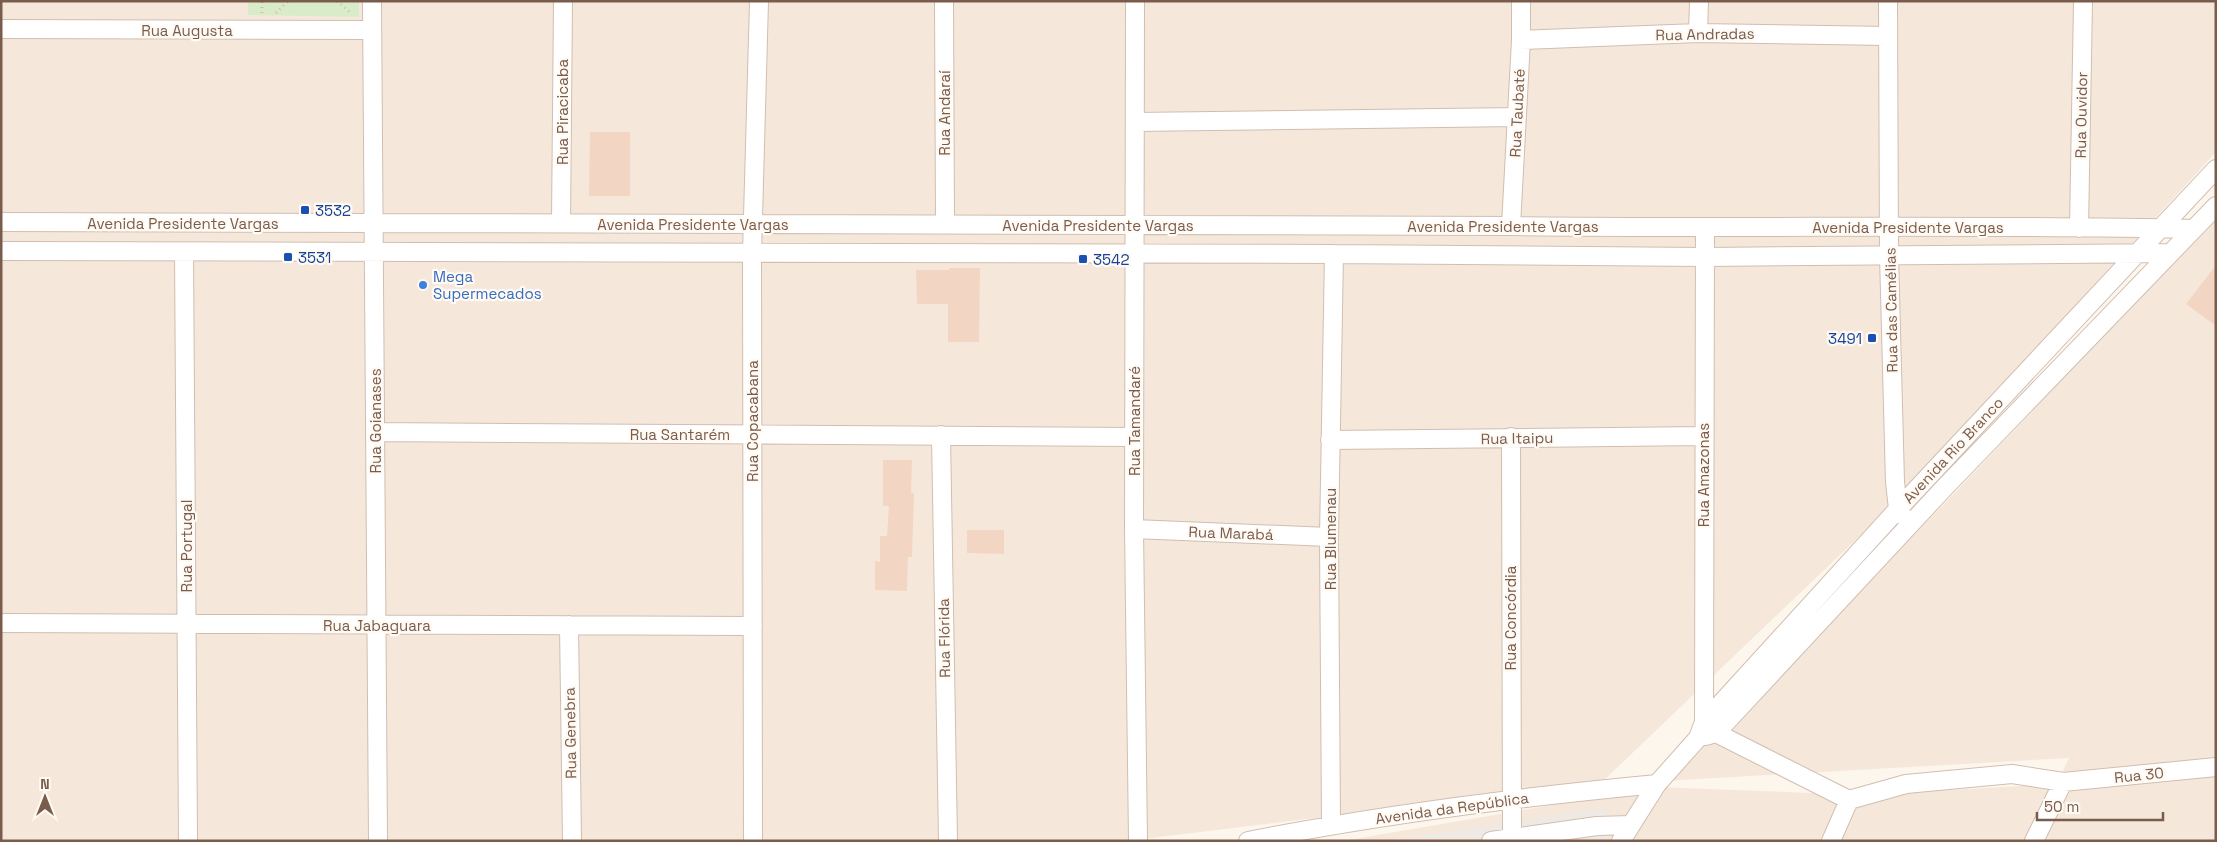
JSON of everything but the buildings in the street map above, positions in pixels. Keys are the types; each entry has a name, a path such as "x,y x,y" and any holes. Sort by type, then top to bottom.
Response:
{"street":[{"name":"Rua Goianases","path":"372,1 378,841"},
{"name":"Rua Piracicaba","path":"561,223 563,1"},
{"name":"Rua Copacabana","path":"753,841 752,253 759,1"},
{"name":"Rua Andaraí","path":"944,1 945,224"},
{"name":"Rua Tamandaré","path":"1135,1 1134,529 1138,841"},
{"name":"Rua Taubaté","path":"1511,226 1521,40 1521,1"},
{"path":"1698,33 1699,1"},
{"name":"Rua das Camélias","path":"1888,1 1889,255 1895,482 1898,509 1908,526"},
{"name":"Rua Ouvidor","path":"2079,228 2083,1"},
{"name":"Rua Augusta","path":"1,29 372,30"},
{"name":"Rua Andradas","path":"1521,40 1698,33 1888,36"},
{"path":"1135,122 1517,117"},
{"name":"Avenida Rio Branco","path":"1706,731 1898,509 2216,168"},
{"name":"Avenida Rio Branco","path":"1621,841 1657,784 1706,731 1908,526 2216,206"},
{"name":"Avenida Presidente Vargas","path":"1,222 1705,228 1890,226 2194,229"},
{"name":"Rua Amazonas","path":"1705,228 1703,436 1706,731"},
{"name":"Avenida Presidente Vargas","path":"1,251 1134,253 1704,257 2171,253"},
{"name":"Rua Portugal","path":"184,252 188,841"},
{"name":"Rua Blumenau","path":"1332,824 1329,537 1334,254"},
{"name":"Rua Santarém","path":"375,432 1134,437"},
{"name":"Rua Flórida","path":"940,436 948,841"},
{"name":"Rua Itaipu","path":"1330,440 1703,436"},
{"name":"Rua Concórdia","path":"1511,437 1510,800 1512,838"},
{"name":"Rua Marabá","path":"1134,529 1329,537"},
{"name":"Rua Jabaguara","path":"1,623 752,626"},
{"name":"Rua Genebra","path":"569,626 572,841"},
{"path":"1706,731 1849,800 1831,841"},
{"name":"Rua 30","path":"1849,800 1906,784 2012,774 2063,782 2216,767"},
{"path":"2034,841 2063,782"},
{"name":"Avenida da República","path":"1248,841 1332,824 1510,800 1657,784"},
{"path":"1491,841 1596,826 1631,825"}],"shaded area":[{"path":"1,1 2216,1 2216,152 1888,509 1601,783 1127,841 1,841"},
{"path":"2216,217 2216,841 2030,841 2069,758 1663,781 1696,755 1947,501"},
{"path":"2056,784 2029,841 1343,841 1657,787 1861,795"},
{"path":"1605,808 1613,822 1605,841 1384,841"}],"green space":[{"path":"248,1 359,1 359,17 248,15"}],"place":[{"name":"3532","path":"305,210"},
{"name":"3531","path":"288,257"},
{"name":"3542","path":"1083,259"},
{"name":"Mega Supermecados","path":"423,285"},
{"name":"3491","path":"1872,338"}]}
